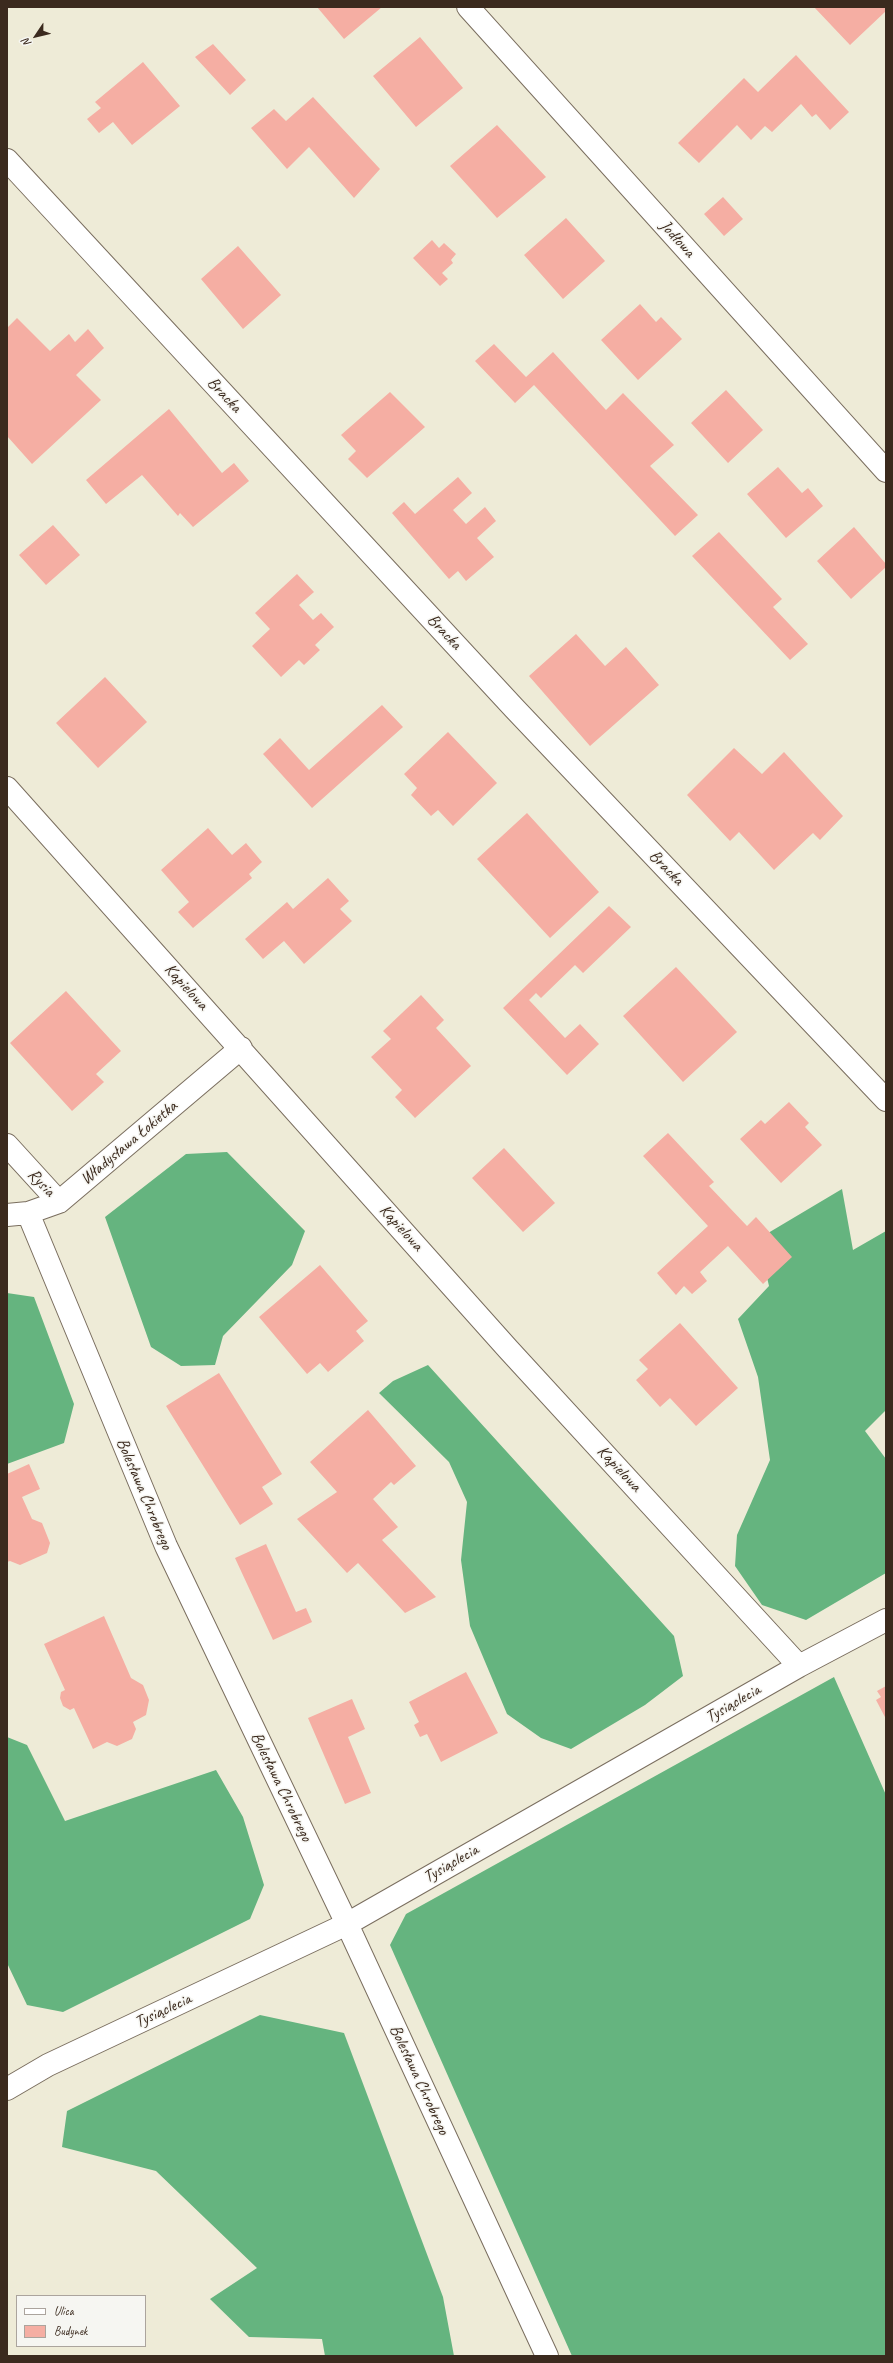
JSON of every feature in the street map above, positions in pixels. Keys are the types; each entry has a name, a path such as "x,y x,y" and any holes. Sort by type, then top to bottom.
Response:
{"street":[{"name":"Jodłowa","path":"468,7 886,471"},
{"name":"Bracka","path":"7,160 519,714 886,1100"},
{"name":"Kąpielowa","path":"7,788 508,1348 799,1666"},
{"name":"Władysława Łokietka","path":"17,1214 59,1202 241,1048"},
{"name":"Rysia","path":"7,1145 59,1202"},
{"name":"Bolesława Chrobrego","path":"17,1214 166,1546 347,1924 547,2356"},
{"name":"Tysiąclecia","path":"7,2090 48,2065 347,1924 799,1666 886,1620"}],"green space":[{"path":"227,1152 305,1231 292,1265 223,1336 215,1365 181,1366 151,1347 105,1217 186,1154"},
{"path":"842,1189 853,1250 886,1231 886,1410 865,1431 886,1459 886,1573 806,1620 762,1605 735,1566 737,1535 770,1460 758,1377 738,1319 769,1286 758,1239"},
{"path":"7,1293 34,1297 74,1404 64,1443 7,1464"},
{"path":"428,1365 674,1636 683,1676 645,1705 571,1749 541,1738 507,1714 470,1626 461,1560 467,1502 449,1462 379,1393 393,1381"},
{"path":"834,1677 886,1795 886,2356 572,2356 390,1945 406,1914"},
{"path":"7,1737 27,1745 65,1821 216,1770 243,1817 264,1885 250,1919 63,2012 27,2005 7,1963"},
{"path":"260,2015 344,2033 443,2297 454,2356 325,2356 322,2339 249,2337 210,2299 257,2268 156,2171 62,2147 67,2111"}],"building":[{"path":"317,7 382,7 344,39"},
{"path":"814,7 886,7 886,11 850,45"},
{"path":"420,37 463,88 416,127 373,76"},
{"path":"213,44 246,80 230,95 195,57"},
{"path":"796,55 849,112 830,130 816,114 812,117 801,104 772,132 765,126 751,140 737,125 699,163 678,143 744,78 758,92"},
{"path":"143,62 180,106 132,145 113,122 99,133 87,119 101,108 95,102"},
{"path":"313,97 380,169 354,198 309,147 287,169 251,128 274,109 286,121"},
{"path":"497,125 546,177 497,218 450,166"},
{"path":"723,197 743,219 724,236 704,214"},
{"path":"566,218 605,261 563,299 524,255"},
{"path":"432,240 439,248 444,243 456,254 451,260 453,263 442,273 448,279 440,286 413,258"},
{"path":"238,246 281,295 243,329 201,279"},
{"path":"640,304 656,322 661,317 682,339 638,380 601,340"},
{"path":"17,318 50,351 69,334 75,342 88,329 104,348 76,375 101,400 32,464 7,436 7,328"},
{"path":"494,344 526,377 553,352 606,410 623,393 674,445 650,466 698,515 675,536 534,385 515,403 475,361"},
{"path":"726,390 763,430 728,463 691,423"},
{"path":"390,392 425,427 367,478 348,459 356,451 341,435"},
{"path":"169,409 222,473 234,463 249,481 193,527 180,513 178,516 142,475 106,504 86,480"},
{"path":"778,467 802,493 808,488 823,506 786,538 747,494"},
{"path":"458,477 472,493 453,510 466,524 485,507 496,521 477,538 494,557 466,581 458,571 449,579 392,513 404,502 415,514"},
{"path":"53,525 80,555 46,585 19,555"},
{"path":"854,527 886,564 886,567 851,599 817,561"},
{"path":"719,532 782,599 773,607 808,644 790,660 692,556"},
{"path":"297,574 314,592 299,605 313,620 321,613 334,627 315,645 320,650 304,665 299,660 281,677 252,646 270,629 255,613"},
{"path":"576,634 605,666 626,647 659,685 590,746 529,676"},
{"path":"105,677 147,722 98,768 56,723"},
{"path":"382,705 403,727 312,808 263,754 280,738 309,770"},
{"path":"448,732 497,783 453,826 438,810 431,816 411,795 417,788 404,774"},
{"path":"734,748 762,774 784,752 843,816 820,840 813,833 774,870 739,832 730,841 687,795"},
{"path":"527,813 599,892 550,938 477,859"},
{"path":"208,828 232,855 246,843 262,862 249,874 252,878 193,928 178,912 189,902 161,870"},
{"path":"328,878 349,901 340,909 352,921 304,964 284,941 263,959 245,939 287,902 293,909"},
{"path":"609,906 631,927 583,973 575,965 541,998 536,993 529,1000 565,1038 580,1024 599,1044 567,1075 503,1008"},
{"path":"676,967 737,1032 683,1082 623,1016"},
{"path":"66,991 121,1051 96,1074 104,1082 72,1111 10,1043"},
{"path":"421,995 444,1020 436,1028 471,1066 415,1118 395,1097 402,1090 371,1057 391,1039 383,1031"},
{"path":"789,1102 809,1123 805,1127 822,1145 781,1183 740,1139 761,1120 765,1124"},
{"path":"668,1133 714,1182 709,1186 747,1226 756,1217 792,1257 763,1284 728,1246 700,1272 707,1281 692,1294 684,1286 676,1295 657,1273 708,1226 643,1156"},
{"path":"504,1148 555,1203 523,1232 472,1178"},
{"path":"320,1265 368,1321 356,1331 364,1341 328,1372 320,1363 307,1374 259,1317"},
{"path":"680,1323 738,1388 696,1426 670,1398 660,1407 636,1380 648,1369 639,1360"},
{"path":"219,1373 282,1474 262,1487 273,1504 240,1525 166,1406"},
{"path":"368,1410 416,1466 394,1485 391,1482 373,1499 398,1527 382,1540 436,1597 405,1613 358,1563 347,1573 297,1519 337,1492 310,1462"},
{"path":"29,1464 40,1489 22,1497 32,1519 42,1523 50,1543 47,1553 20,1565 10,1561 7,1562 7,1474"},
{"path":"266,1544 296,1612 306,1608 312,1622 273,1640 235,1558"},
{"path":"104,1616 131,1678 143,1685 149,1700 146,1715 133,1722 136,1729 132,1739 117,1746 107,1742 93,1749 74,1708 70,1710 63,1706 60,1698 61,1692 65,1690 44,1644"},
{"path":"466,1672 498,1733 441,1762 427,1734 420,1737 414,1725 419,1722 409,1702"},
{"path":"886,1686 886,1719 876,1700 881,1697 877,1691"},
{"path":"352,1699 365,1729 348,1737 371,1793 345,1804 308,1718"}]}
